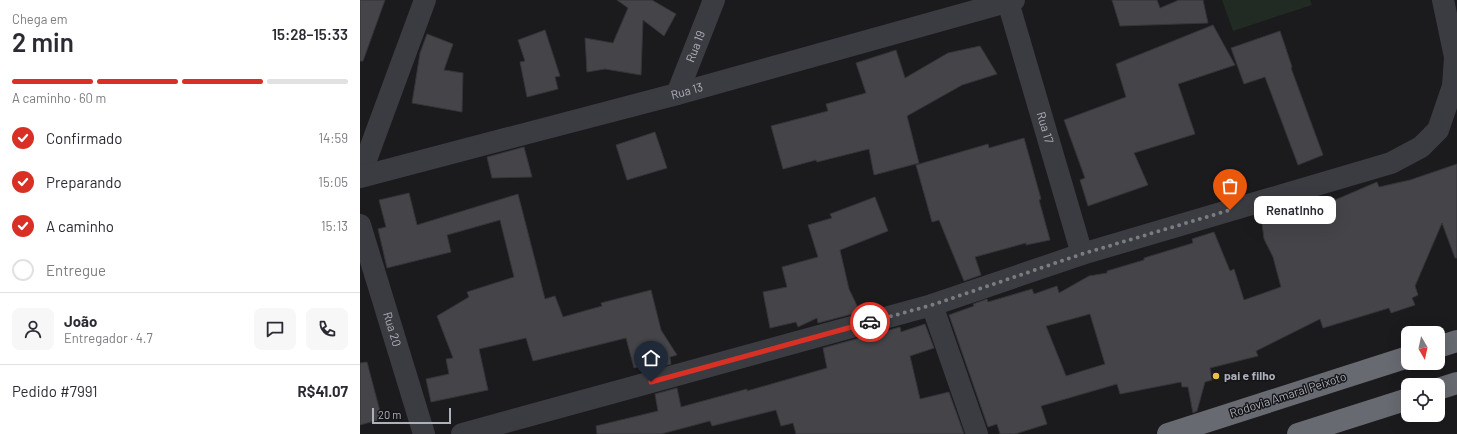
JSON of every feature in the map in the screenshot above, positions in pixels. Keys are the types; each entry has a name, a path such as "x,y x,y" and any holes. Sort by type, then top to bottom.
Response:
{"highway":[{"path":"1445,345 1457,341"},
{"name":"Rodovia Amaral Peixoto","path":"1168,434 1401,359"},
{"path":"1445,387 1457,383"},
{"path":"1298,434 1329,430 1401,402"}],"street":[{"path":"360,176 425,0"},
{"name":"Rua 19","path":"677,94 714,0"},
{"path":"462,434 932,305 1082,254 1391,163 1421,147 1438,130 1453,86 1455,57 1443,0"},
{"name":"Rua 13","path":"360,176 677,94 1008,1"},
{"name":"Rua 17","path":"1008,1 1082,254"},
{"name":"Rua 20","path":"360,225 424,434"},
{"path":"932,305 977,434"}],"shaded area":[{"path":"1222,0 1310,0 1312,5 1233,31"}],"building":[{"path":"360,0 385,0 363,61 360,61"},
{"path":"617,0 652,0 676,14 664,36 643,20 641,75 605,69 587,72 585,38 613,43 628,8"},
{"path":"1112,0 1157,0 1160,8 1179,0 1203,0 1208,23 1120,26"},
{"path":"1213,25 1235,65 1178,84 1195,134 1134,153 1148,185 1088,206 1080,180 1085,178 1064,120 1126,97 1116,64"},
{"path":"545,30 560,76 555,77 558,89 527,97 520,62 525,61 518,40"},
{"path":"1280,31 1292,67 1291,68 1323,155 1298,165 1265,77 1244,84 1231,48"},
{"path":"427,34 453,44 444,70 463,73 462,112 412,103 420,53"},
{"path":"980,46 997,74 962,85 907,116 919,163 874,175 869,149 817,162 816,160 783,169 771,126 828,111 826,104 866,93 856,63 896,50 905,78 948,53"},
{"path":"655,132 667,168 627,180 616,145"},
{"path":"1024,138 1041,199 1039,200 1050,240 1026,245 1026,243 975,257 981,275 964,281 939,220 932,222 916,165 988,144 989,148"},
{"path":"524,147 532,177 492,178 487,157"},
{"path":"1457,164 1457,258 1455,258 1442,223 1415,286 1418,295 1412,298 1415,305 1391,313 1389,308 1323,328 1320,319 1256,351 1258,356 1210,368 1212,380 1205,382 1197,411 1193,413 1188,387 1182,387 1181,382 1120,394 1117,384 1041,406 1047,424 1015,434 1000,434 997,424 988,427 949,315 974,306 973,304 987,299 988,302 1032,289 1034,294 1057,286 1059,293 1089,276 1107,273 1107,271 1144,260 1144,258 1193,243 1192,239 1214,232 1230,271 1234,269 1244,300 1281,287 1273,257 1264,239 1262,223 1282,208 1318,198 1321,206 1377,182 1379,187 1410,180","holes":["1090,314 1105,364 1066,376 1046,326"]},
{"path":"409,193 417,225 518,194 545,299 555,296 563,317 602,306 601,303 651,290 661,330 677,355 670,357 671,364 649,370 648,364 634,368 626,338 533,361 526,338 479,349 488,390 431,402 426,379 449,374 446,359 453,358 437,316 469,297 467,292 514,277 500,220 447,235 451,252 387,268 378,229 386,227 379,200"},
{"path":"875,197 888,231 840,250 849,289 860,312 818,323 817,318 798,327 796,322 770,328 763,292 787,287 782,267 818,257 808,225 832,218 830,214"},
{"path":"925,324 934,348 910,356 920,399 949,392 964,434 796,434 793,423 781,426 776,410 712,426 710,421 661,434 597,434 596,426 658,411 655,394 677,388 681,407 747,389 747,391 827,368 823,348 900,327 901,332"},
{"path":"367,362 382,419 360,425 360,363"}],"way so far":[{"path":"870,322 932,305 1082,254 1230,210"}],"place":[{"name":"Renatinho","path":"1230,210"},
{"name":"pai e filho","path":"1216,376"}],"route":[{"path":"651,382 870,322"}]}
